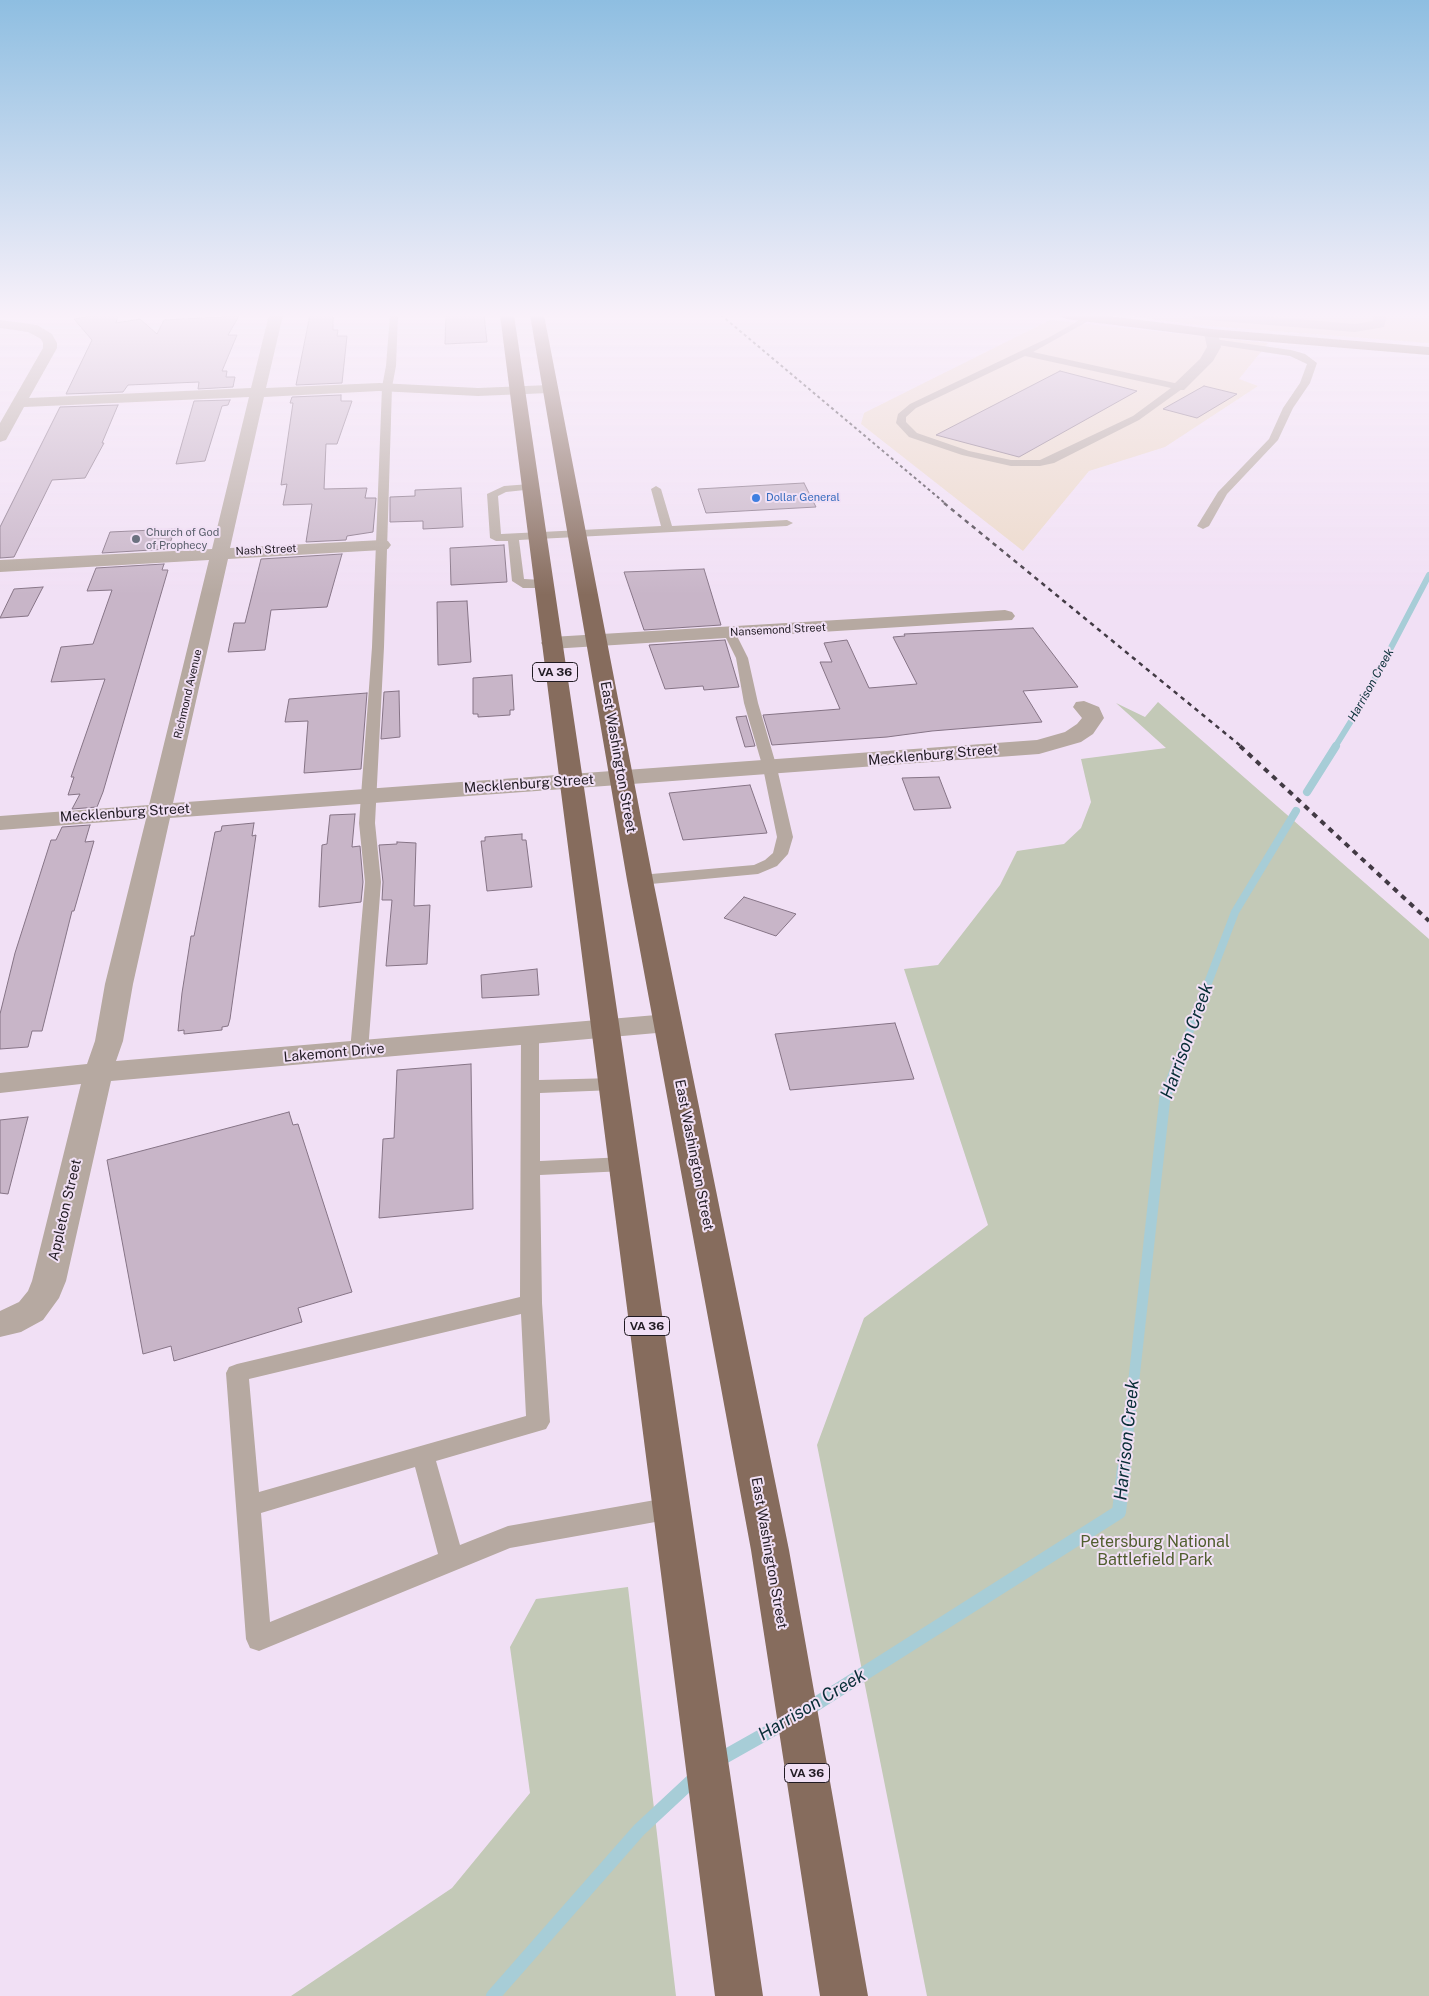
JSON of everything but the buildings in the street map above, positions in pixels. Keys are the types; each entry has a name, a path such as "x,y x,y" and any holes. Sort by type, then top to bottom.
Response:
{"highway":[{"name":"VA 36","path":"519,408 614,1084 739,1996"},
{"name":"East Washington Street","path":"553,408 640,880 770,1550 844,1996"}],"street":[{"path":"0,437 16,408"},
{"name":"Richmond Avenue","path":"98,1072 109,1041 119,984 254,408"},
{"name":"Nash Street","path":"0,566 220,552 382,545"},
{"name":"Nansemond Street","path":"551,643 1006,616"},
{"name":"Mecklenburg Street","path":"0,823 1040,747 1073,737 1085,729 1093,718 1091,712 1084,707"},
{"name":"Lakemont Drive","path":"0,1083 98,1072 668,1023"},
{"name":"Appleton Street","path":"0,1324 9,1323 31,1312 42,1298 49,1281 98,1072"}],"lane":[{"path":"359,1051 373,882 367,823 374,672 378,647 386,408"},
{"path":"910,408 901,416 901,424 912,435 966,453 1011,463 1040,463 1050,461 1136,418 1150,408"},
{"path":"1203,526 1223,492 1272,440 1288,408"},
{"path":"530,487 504,489 492,494 496,538 786,523"},
{"path":"656,489 668,530"},
{"path":"512,538 518,581 523,584 543,584"},
{"path":"640,880 758,869 772,863 780,854 785,837 770,768 750,703 742,658 729,632"},
{"path":"248,1506 538,1422 531,1303 530,1036"},
{"path":"530,1087 614,1084"},
{"path":"530,1169 625,1164"},
{"path":"531,1303 237,1374 259,1638 508,1537 672,1508"},
{"path":"423,1455 452,1560"}],"shaded area":[{"path":"874,408 1224,408 1165,447 1089,471 1023,551 861,424 864,413"}],"green space":[{"name":"Petersburg National Battlefield Park","path":"1158,702 1429,939 1429,1996 927,1996 817,1445 864,1318 988,1225 904,969 938,965 1000,885 1017,851 1064,844 1081,828 1091,802 1081,759 1166,748 1116,703 1145,717"},
{"path":"628,1587 676,1996 291,1996 452,1888 530,1793 510,1647 536,1599"}],"waterway":[{"name":"Harrison Creek","path":"1335,747 1361,705 1429,575"},
{"name":"Harrison Creek","path":"1307,792 1336,746"},
{"name":"Harrison Creek","path":"1178,1062 1235,912 1296,811"},
{"name":"Harrison Creek","path":"1124,1469 1165,1097 1179,1061"},
{"name":"Harrison Creek","path":"808,1709 1119,1512 1124,1468"},
{"name":"Harrison Creek","path":"717,1761 788,1721"},
{"name":"Harrison Creek","path":"493,1996 639,1830 697,1776"}],"railway":[{"path":"832,408 946,504"},
{"path":"944,503 1242,747"},
{"path":"1240,746 1429,921"}],"place":[{"name":"Dollar General","path":"756,498"},
{"name":"Church of God of Prophecy","path":"136,539"}]}
